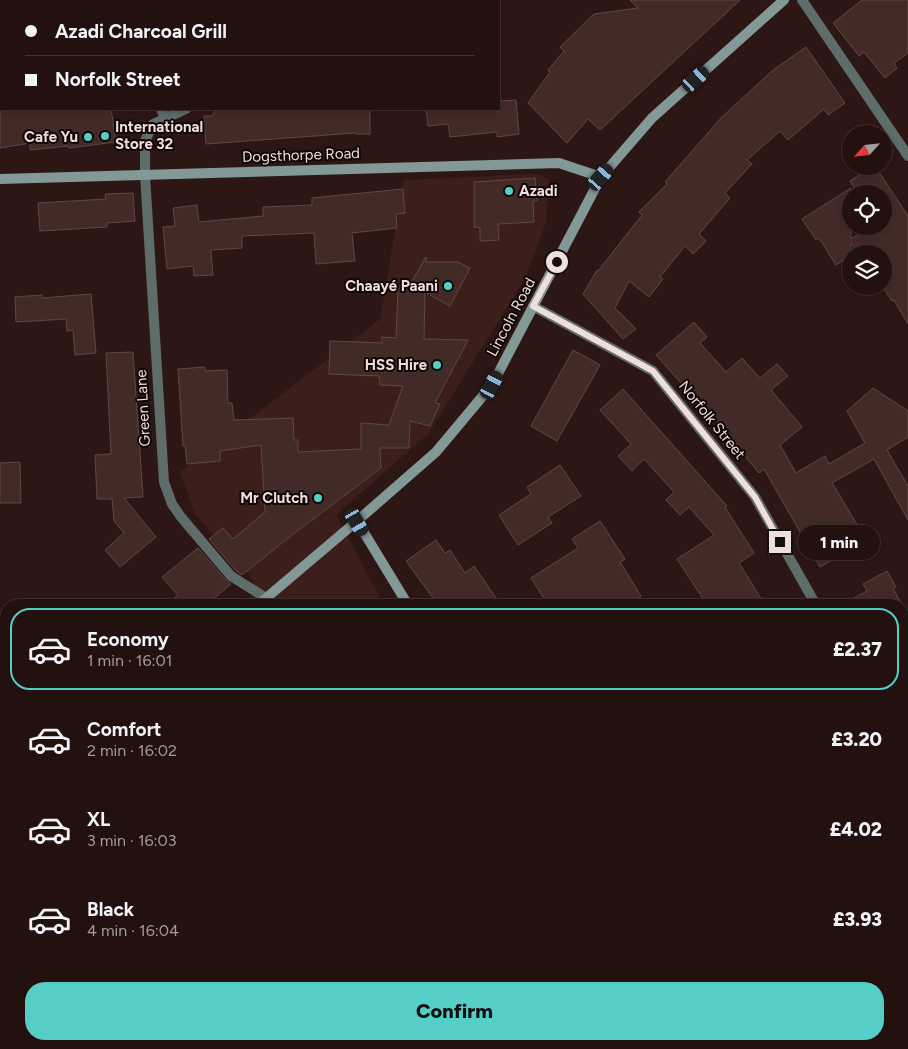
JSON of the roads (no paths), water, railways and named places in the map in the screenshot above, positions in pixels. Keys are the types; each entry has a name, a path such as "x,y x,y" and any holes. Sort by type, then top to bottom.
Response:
{"street":[{"name":"Lincoln Road","path":"266,599 436,452 492,385 601,177 652,118 784,0"},
{"path":"802,0 908,156"},
{"path":"163,113 180,110"},
{"name":"Green Lane","path":"163,113 153,124 145,141 145,175 164,482 172,504 182,517 231,576 258,599"},
{"name":"Dogsthorpe Road","path":"0,179 559,163 601,177"},
{"name":"Norfolk Street","path":"533,306 653,371 755,497 813,599"},
{"path":"357,522 404,599"}],"place":[{"name":"International Store 32","path":"105,136"},
{"name":"Cafe Yu","path":"88,137"},
{"name":"Azadi","path":"509,191"},
{"name":"Chaayé Paani","path":"448,286"},
{"name":"HSS Hire","path":"437,365"},
{"name":"Mr Clutch","path":"318,498"}]}
